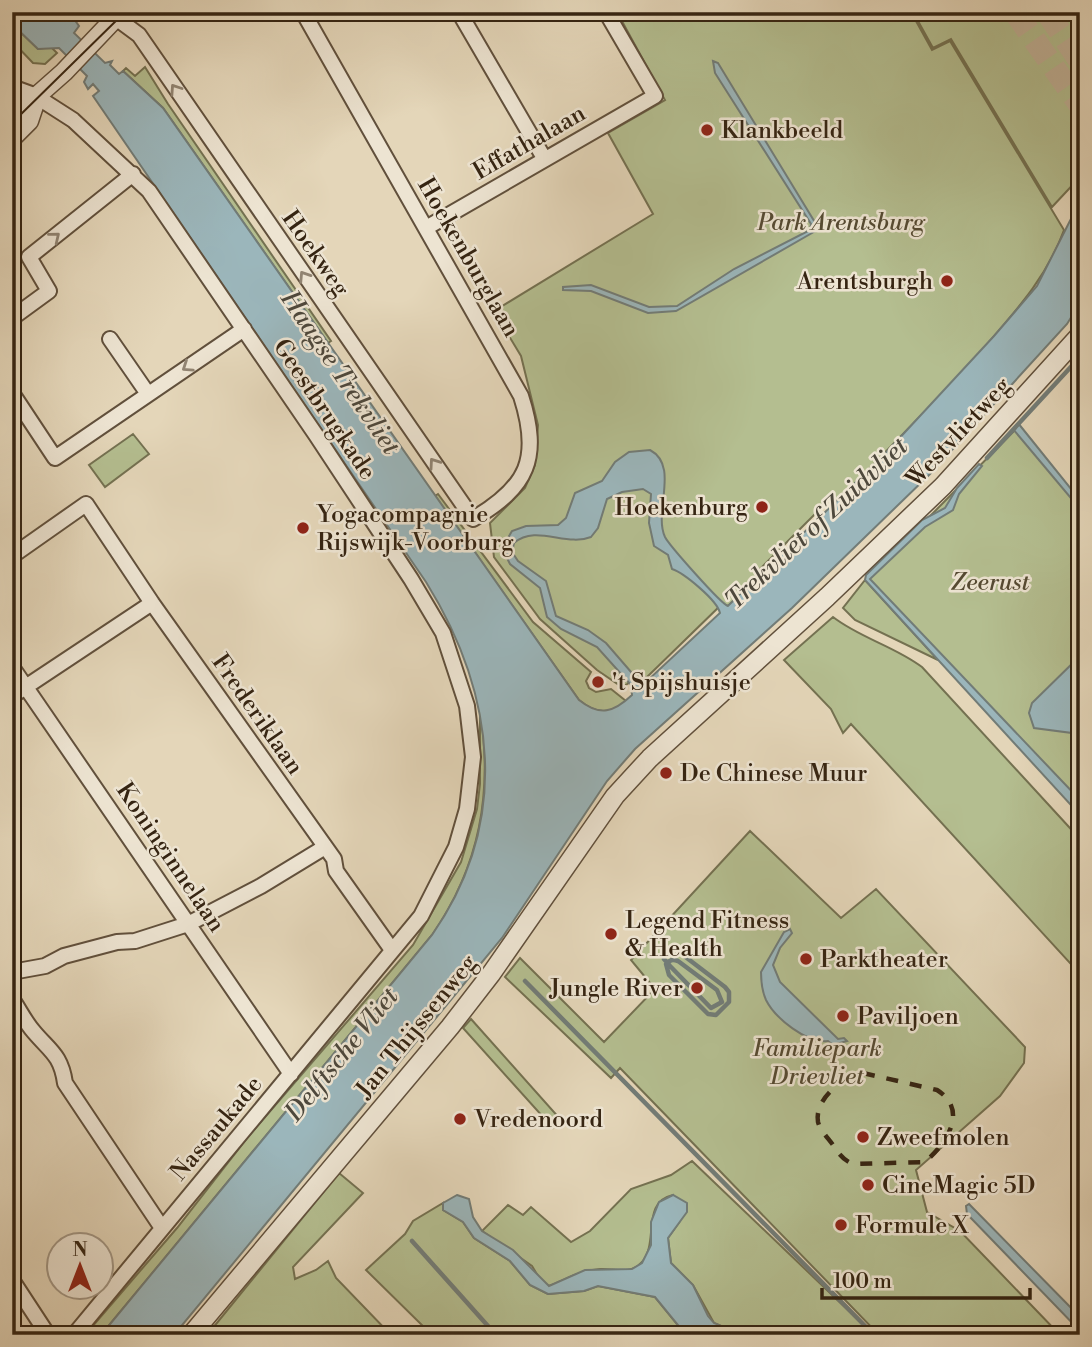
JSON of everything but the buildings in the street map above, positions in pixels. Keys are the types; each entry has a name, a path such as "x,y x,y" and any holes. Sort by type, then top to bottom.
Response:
{"street":[{"name":"Hoekenburglaan","path":"303,12 513,379 528,422 529,453 519,483 502,502 473,519"},
{"path":"458,12 544,158"},
{"name":"Effathalaan","path":"426,228 655,96 606,12"},
{"path":"12,118 64,72 117,14"},
{"name":"Hoekweg","path":"117,14 139,35 473,519"},
{"name":"Geestbrugkade","path":"12,87 37,97 73,120 149,191 411,579 443,633 467,706 473,757 467,809 456,847 421,916 392,950"},
{"path":"12,138 29,121 37,97"},
{"path":"12,318 49,291 29,257 133,174"},
{"path":"12,393 55,458 244,329"},
{"name":"Westvlietweg","path":"669,742 782,638 835,606 867,559 943,486 1080,335"},
{"path":"110,339 148,394"},
{"name":"Frederiklaan","path":"12,556 86,504 152,603 334,859 336,871 392,950"},
{"path":"12,696 152,603"},
{"name":"Koninginnelaan","path":"12,667 291,1074"},
{"name":"Jan Thijssenweg","path":"191,1335 491,974 615,796 669,742"},
{"path":"12,972 46,966 64,956 117,942 135,941 188,924 261,886 325,847"},
{"name":"Nassaukade","path":"74,1335 392,950"},
{"path":"12,999 35,1034 45,1039 62,1065 65,1083 162,1228"},
{"path":"12,1280 48,1335"}],"green space":[{"name":"Park Arentsburg","path":"617,12 911,12 932,50 950,41 1064,230 1048,265 1027,296 977,356 922,415 829,510 824,505 760,569 762,573 728,606 722,604 647,677 626,678 629,683 622,687 597,670 540,619 494,557 490,523 525,488 535,465 538,425 521,356 494,311 653,214 608,133 665,100"},
{"path":"913,12 1079,12 1080,177 1052,207 951,39 933,48"},
{"path":"12,24 38,49 51,47 57,53 45,64 33,63 12,41"},
{"path":"145,67 331,341 328,343 163,108 123,71 126,68 135,76"},
{"name":"Zeerust","path":"1017,428 1080,505 1080,810 867,580"},
{"path":"133,434 149,454 105,487 89,465"},
{"path":"438,494 533,622 591,672 586,681 589,688 596,692 611,689 626,701 614,709 602,711 579,700 435,496"},
{"path":"865,580 938,660 855,620 843,608"},
{"path":"833,617 922,667 1080,839 1080,974 851,724 843,733 831,709 784,660"},
{"path":"480,710 485,770 479,827 462,882 432,935 101,1335 85,1335 177,1228 248,1137 413,945 461,862 477,809 480,784"},
{"name":"Familiepark Drievliet","path":"750,831 841,918 876,889 1025,1047 1024,1063 1000,1096 916,1170 927,1212 960,1231 1060,1335 879,1335 620,1068 611,1078 505,977 520,958 604,1042 655,989 631,960"},
{"path":"471,1019 561,1120 553,1128 463,1028"},
{"path":"692,1161 874,1335 742,1335 714,1323 693,1285 671,1263 668,1238 680,1221 673,1195 663,1199 657,1206 646,1255 637,1267 627,1270 587,1271 549,1286 541,1281 532,1266 482,1231 508,1205 523,1215 531,1207 571,1242 590,1231 631,1189 671,1175"},
{"path":"339,1173 363,1193 293,1267 295,1279 316,1270 328,1261 336,1278 391,1335 218,1335 212,1329"},
{"path":"443,1203 443,1210 463,1222 474,1238 510,1261 530,1285 548,1294 584,1291 598,1286 655,1297 686,1335 432,1335 366,1270 405,1234 413,1221"}],"water":[{"path":"12,12 69,12 79,26 74,33 105,63 112,61 110,65 119,74 123,71 163,108 579,700 600,710 613,709 625,701 632,695 631,685 597,647 561,629 547,617 540,588 510,564 506,556 505,543 512,531 526,526 558,525 566,518 575,493 602,481 615,462 629,452 650,450 659,457 665,478 662,526 665,537 695,574 728,606 882,457 994,336 1037,286 1080,201 1080,303 1067,324 930,474 792,608 635,749 607,781 502,938 174,1335 101,1335 432,935 457,892 474,848 483,803 485,758 479,714 468,669 450,625 426,582 93,96 99,91 93,84 88,89 84,82 87,76 59,48 38,49 12,24","holes":["643,489 651,494 649,523 654,546 668,555 672,569 699,588 713,601 720,613 646,682 638,680 606,643 588,630 556,616 546,581 518,561 512,552 514,543 532,535 572,539 591,537 598,528 607,499 622,492"]},
{"path":"713,61 718,63 819,229 676,311 648,313 591,291 563,290 563,287 591,285 649,307 677,306 734,269 810,230 811,224 715,73"},
{"path":"1018,423 1080,500 1080,509 1013,429"},
{"path":"979,464 982,466 959,494 953,510 925,527 870,579 1080,800 1080,815 865,580 866,575 922,520 945,508 957,488"},
{"path":"1080,656 1080,734 1034,728 1029,713 1032,703"},
{"path":"790,929 792,933 780,948 773,965 780,982 838,1039 844,1038 847,1041 833,1045 802,1034 784,1022 766,1000 761,972 784,932"},
{"path":"457,1195 469,1199 473,1217 482,1231 513,1250 549,1286 585,1270 632,1269 642,1263 651,1245 651,1222 659,1202 673,1195 687,1203 687,1212 668,1238 671,1263 693,1285 714,1323 742,1335 686,1335 655,1297 598,1286 584,1291 548,1294 530,1285 510,1261 474,1238 463,1222 443,1210 443,1203"},
{"path":"969,1204 1080,1317 1080,1331 967,1214 966,1206"}],"waterway":[{"path":"987,458 1080,357"},
{"name":"Jungle River","path":"664,959 666,950 675,949 725,987 729,992 729,1002 716,1015 708,1014 669,975 666,964 667,963 669,962 671,960 678,961 717,990 722,1002 711,1008 670,966 664,959"},
{"path":"525,981 874,1335"},
{"path":"412,1241 496,1335"}],"tunnel":[{"path":"1015,12 1080,105"},
{"path":"1047,12 1080,61"}],"tram line":[{"path":"12,123 125,12"}],"railway":[{"path":"863,1073 937,1090 947,1098 952,1107 951,1126 941,1146 925,1162 853,1164 842,1156 822,1131 818,1113 825,1097 839,1084 863,1073"}],"place":[{"name":"Klankbeeld","path":"707,130"},
{"name":"Arentsburgh","path":"947,281"},
{"name":"Hoekenburg","path":"762,507"},
{"name":"Yogacompagnie Rijswijk-Voorburg","path":"303,528"},
{"name":"'t Spijshuisje","path":"598,682"},
{"name":"De Chinese Muur","path":"666,773"},
{"name":"Legend Fitness & Health","path":"611,934"},
{"name":"Parktheater","path":"806,959"},
{"name":"Jungle River","path":"697,988"},
{"name":"Paviljoen","path":"843,1016"},
{"name":"Vredenoord","path":"460,1119"},
{"name":"Zweefmolen","path":"863,1137"},
{"name":"CineMagic 5D","path":"868,1185"},
{"name":"Formule X","path":"841,1225"}],"water label":[{"name":"Haagse Trekvliet","path":"341,372"},
{"name":"Trekvliet of Zuidvliet","path":"816,523"},
{"name":"Delftsche Vliet","path":"341,1054"}]}
